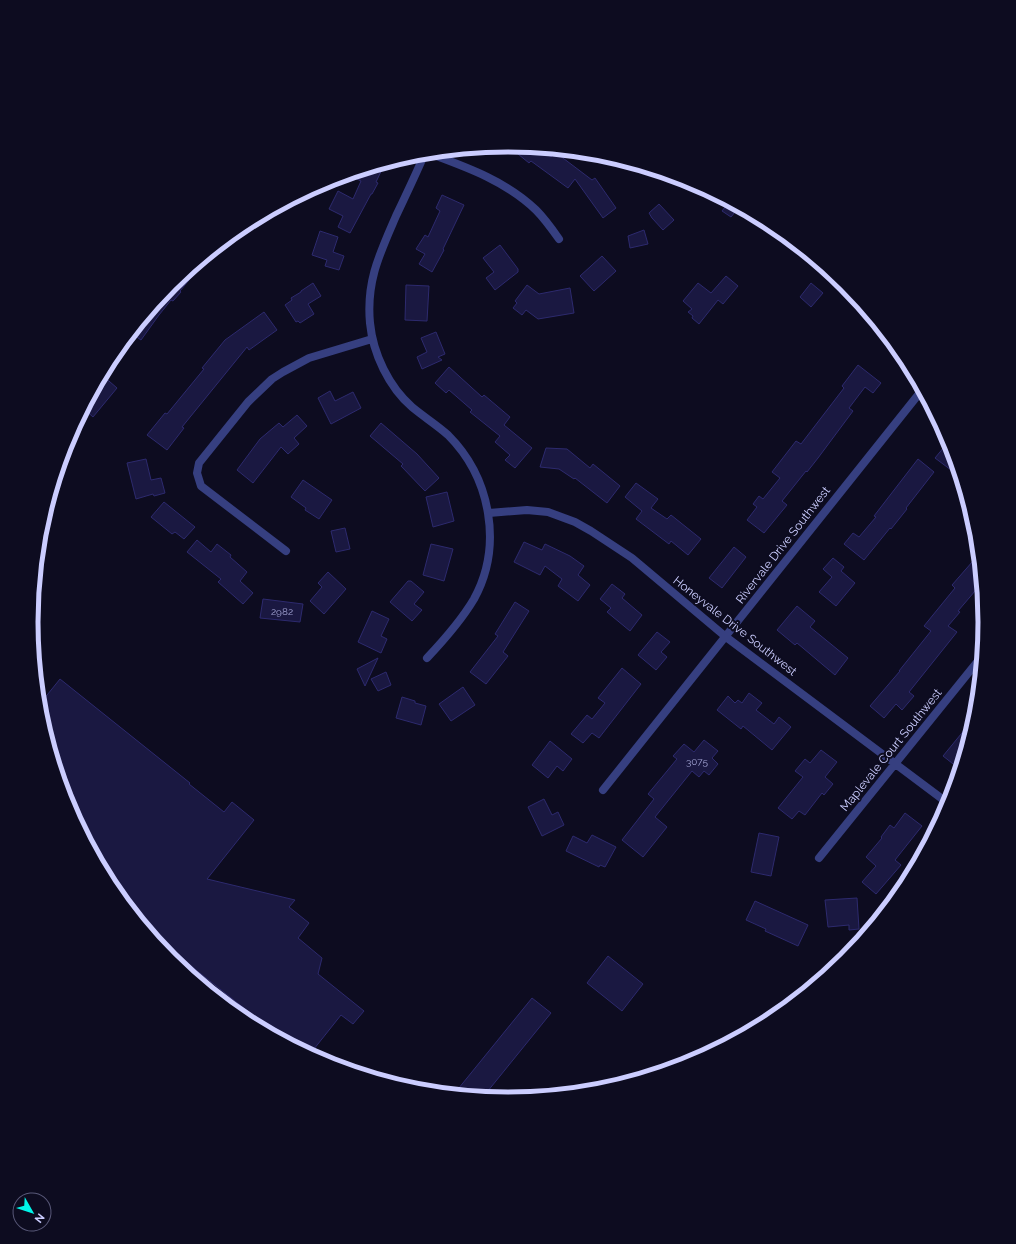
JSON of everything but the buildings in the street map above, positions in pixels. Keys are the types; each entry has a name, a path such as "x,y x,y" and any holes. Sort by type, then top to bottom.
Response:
{"street":[{"path":"439,157 478,172 508,189 536,210 559,239"},
{"path":"424,160 384,245 373,274 369,299 372,339 385,371 399,393 412,407 449,436 468,459 480,484 489,513 490,534 485,573 480,587 457,624 427,658"},
{"path":"286,551 201,486 197,473 199,463 248,402 272,379 309,358 372,339"},
{"name":"Rivervale Drive Southwest","path":"603,790 919,394"},
{"name":"Honeyvale Drive Southwest","path":"489,513 516,510 536,510 556,515 582,525 632,558 726,637 943,800"},
{"name":"Maplevale Court Southwest","path":"819,858 976,663"}]}
